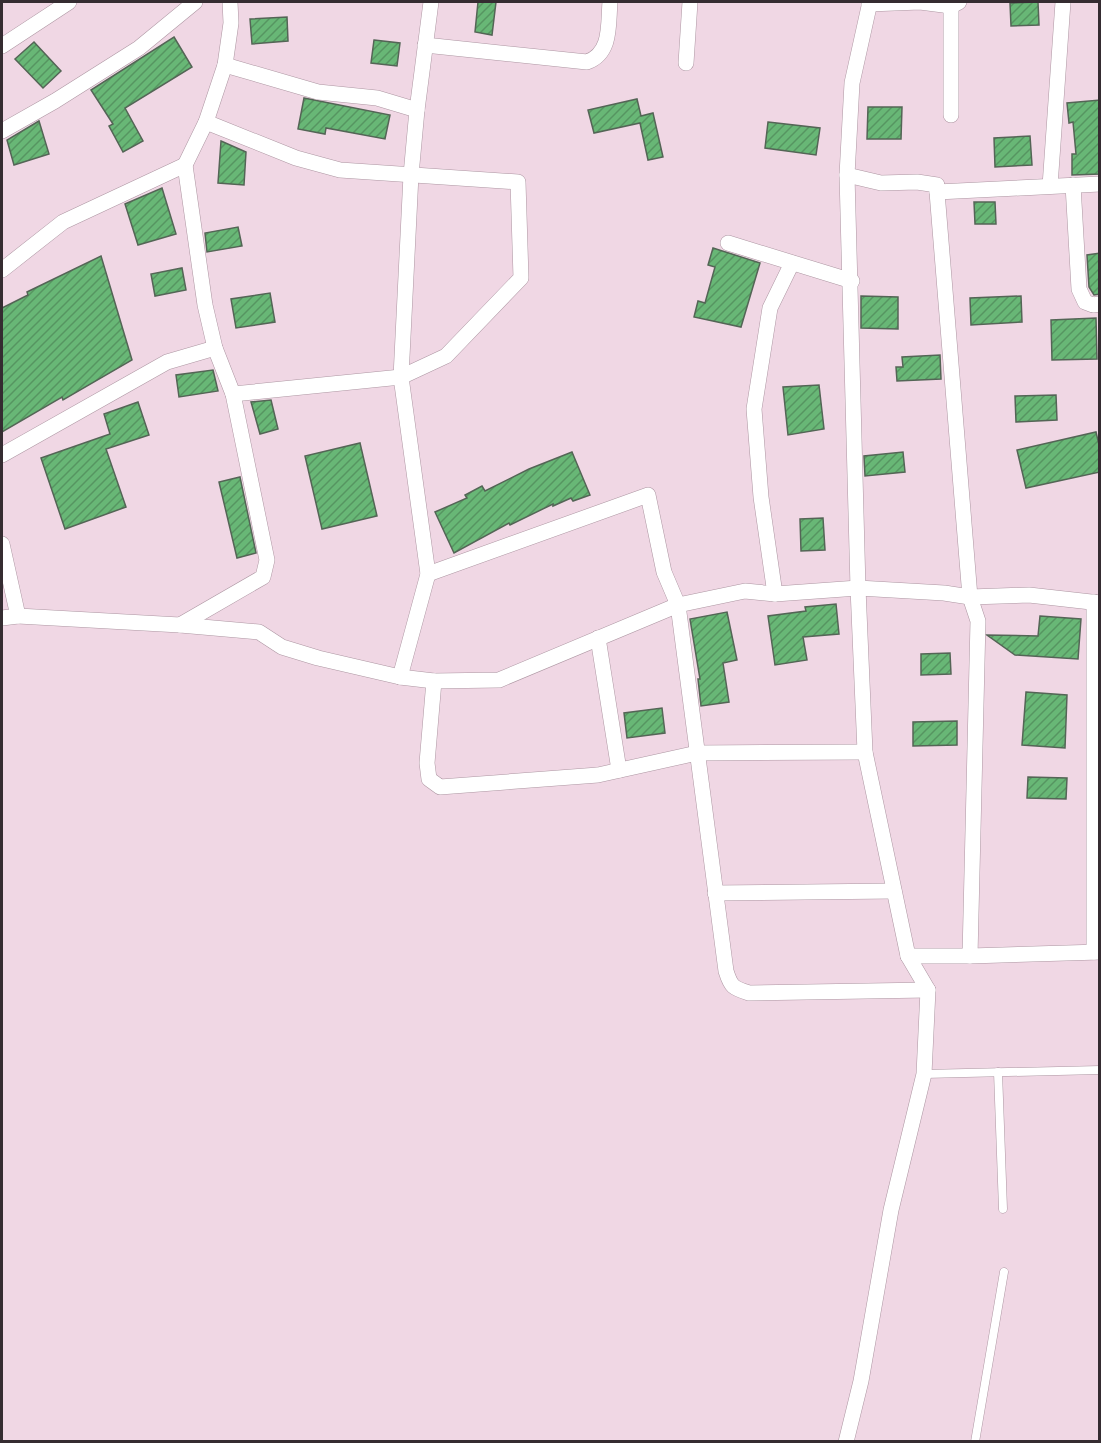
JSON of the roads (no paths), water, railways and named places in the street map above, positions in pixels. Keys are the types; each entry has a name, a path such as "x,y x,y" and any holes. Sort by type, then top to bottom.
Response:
{"street":[{"path":"2,46 69,2"},
{"path":"2,131 55,101 139,48 195,2"},
{"path":"180,625 264,577 267,560 233,394 214,348 205,305 184,165 206,123 225,65 231,23 230,2"},
{"path":"400,677 428,574 400,377 411,175 431,2"},
{"path":"425,45 587,62 600,55 606,45 610,2"},
{"path":"686,63 690,2"},
{"path":"1050,186 1063,2"},
{"path":"846,1442 861,1381 891,1210 924,1074 928,990 908,956 865,752 858,588 848,175 852,83 869,3 955,4 951,115"},
{"path":"225,65 318,92 377,98 417,110"},
{"path":"206,123 296,158 340,170 518,182 521,278 446,356 400,377 233,394"},
{"path":"2,270 63,222 184,165"},
{"path":"848,175 881,183 916,182 937,185 970,597 978,621 970,956"},
{"path":"1073,184 1079,289 1085,302 1100,304"},
{"path":"937,192 1100,184"},
{"path":"728,243 852,281"},
{"path":"775,594 761,497 754,410 770,308 792,263"},
{"path":"2,455 167,362 214,348"},
{"path":"428,574 648,495 664,573 678,605 726,971 730,983 735,989 749,993 928,990"},
{"path":"2,544 18,616"},
{"path":"2,618 18,616 259,632 282,647 400,677 434,681 499,680 678,605 745,591 775,594 858,588 944,592 970,597 1029,595 1096,602 1097,952 908,956"},
{"path":"598,638 619,771"},
{"path":"434,681 427,762 429,779 440,787 598,775 697,753 865,752"},
{"path":"716,892 894,891"}],"lane":[{"path":"924,1074 1100,1070"},
{"path":"998,1072 1003,1209"},
{"path":"975,1442 1004,1272"}]}
